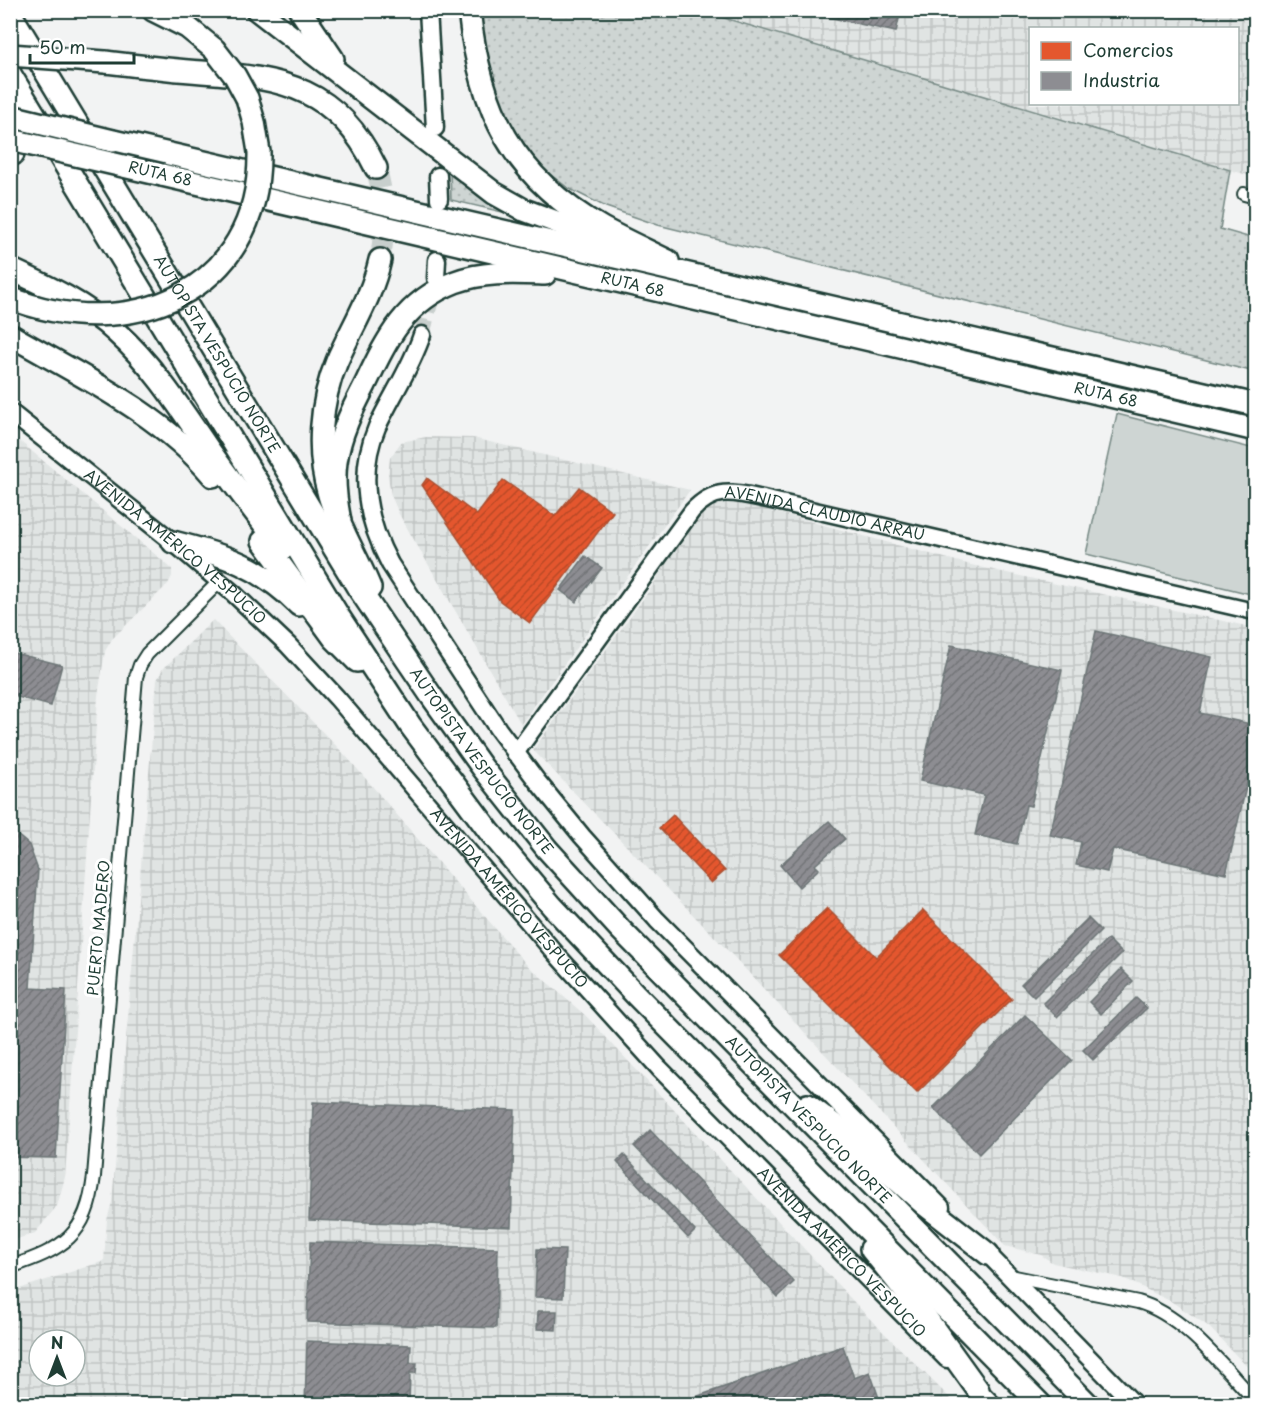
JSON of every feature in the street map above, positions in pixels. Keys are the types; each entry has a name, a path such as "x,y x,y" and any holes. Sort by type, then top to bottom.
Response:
{"highway":[{"path":"10,298 31,306 66,314 108,316 145,310 167,302 201,282 222,261 246,223 256,188 258,152 254,122 247,98 235,76 214,49 187,27 153,10"},
{"path":"257,10 478,182 510,202 701,277"},
{"path":"300,10 323,46 362,90"},
{"path":"469,10 475,56 482,84 500,129 524,164 551,193 588,220 701,277"},
{"name":"AUTOPISTA VESPUCIO NORTE","path":"10,13 338,557 455,730 547,849 620,929 1088,1404"},
{"path":"10,55 236,74 287,84 319,99 345,121 376,168"},
{"name":"AUTOPISTA VESPUCIO NORTE","path":"10,74 288,535 386,689 462,796 552,906 636,995 1040,1404"},
{"name":"RUTA 68","path":"10,116 1256,405"},
{"name":"RUTA 68","path":"11,147 66,152 588,276 1256,430"},
{"path":"380,260 374,284 336,363 325,404 322,438 329,495 387,630"},
{"path":"10,268 58,291 106,323 142,359 284,549 367,670"},
{"path":"340,520 335,488 340,441 387,339 409,312 441,289 477,276 501,273 588,276"},
{"path":"10,335 120,400 189,448 220,484 334,638"},
{"path":"173,542 246,564 267,578 292,597 386,689"},
{"path":"763,1074 837,1127 915,1196 988,1254"},
{"path":"787,1147 919,1308 985,1397"}],"main road":[{"path":"428,10 435,128"},
{"path":"438,176 439,199"},
{"path":"436,278 437,260"},
{"path":"422,335 412,362 378,424 372,442 366,482 370,517 380,544 397,575 483,708 515,754 582,836 657,920 1134,1404"},
{"name":"AVENIDA AMÉRICO VESPUCIO","path":"10,412 220,581 288,645 337,698 556,954 659,1068 985,1397"}],"street":[{"name":"AVENIDA CLAUDIO ARRAU","path":"515,754 692,511 700,502 723,492 736,492 1256,612"},
{"name":"PUERTO MADERO","path":"10,1267 42,1256 67,1241 79,1225 88,1205 94,1176 136,677 147,654 220,581"},
{"path":"1010,1276 1138,1302 1158,1309 1181,1325 1256,1401"}],"shaded area":[{"path":"474,10 701,11 1230,170 1220,229 1255,239 1255,372 658,225 606,207 568,188 534,162 494,102"},
{"path":"536,11 1255,11 1255,177 1230,170"},
{"path":"450,170 519,216 451,200"},
{"path":"1117,414 1255,449 1255,595 1086,554"},
{"path":"10,433 172,569 172,576 168,584 112,639 105,651 98,696 65,1177 57,1206 35,1233 11,1241"},
{"path":"426,437 473,438 690,490 521,724 399,514 391,495 388,476 390,458 401,442"},
{"path":"727,499 971,565 1255,628 1255,1375 1208,1326 1172,1302 1123,1278 1053,1263 1041,1255 1005,1246 733,956 533,750 651,588 700,508"},
{"path":"213,620 346,756 526,964 586,1016 869,1318 956,1404 11,1404 10,1292 104,1261 107,1220 112,1202 157,680 162,670"}],"building: Comercios":[{"path":"427,478 477,515 503,480 555,516 579,487 613,512 530,623 500,601 422,485"},
{"path":"673,815 725,871 711,883 659,828"},
{"path":"827,908 876,957 923,910 1012,999 917,1093 779,955"}],"building: Industria":[{"path":"796,10 901,10 896,32"},
{"path":"585,556 602,568 576,602 560,590"},
{"path":"1096,631 1212,657 1200,713 1256,725 1256,776 1249,774 1226,874 1113,849 1107,872 1076,865 1081,842 1050,835"},
{"path":"951,645 1062,670 1031,806 1026,805 1017,844 975,835 984,795 920,781"},
{"path":"10,652 62,665 51,706 10,695"},
{"path":"829,821 845,839 815,865 819,869 799,887 780,865"},
{"path":"10,833 16,834 29,845 38,870 30,988 66,990 56,1158 10,1157"},
{"path":"1088,918 1101,931 1034,997 1021,984"},
{"path":"1108,939 1122,953 1057,1017 1043,1003"},
{"path":"1121,969 1133,981 1101,1014 1089,1002"},
{"path":"1136,998 1147,1008 1093,1060 1083,1050"},
{"path":"1025,1015 1072,1060 979,1154 933,1108"},
{"path":"313,1102 515,1110 511,1227 309,1220"},
{"path":"650,1130 794,1282 778,1297 634,1146"},
{"path":"624,1155 695,1231 688,1238 617,1162"},
{"path":"310,1242 498,1248 496,1328 307,1322"},
{"path":"537,1249 565,1250 563,1298 535,1297"},
{"path":"538,1311 557,1311 556,1330 537,1329"},
{"path":"307,1341 411,1345 410,1363 417,1363 416,1373 410,1373 409,1404 305,1404"},
{"path":"843,1346 854,1378 870,1372 881,1404 675,1404"}],"tunnel":[{"path":"376,168 384,214 380,260"},
{"path":"422,335 434,287"}]}
